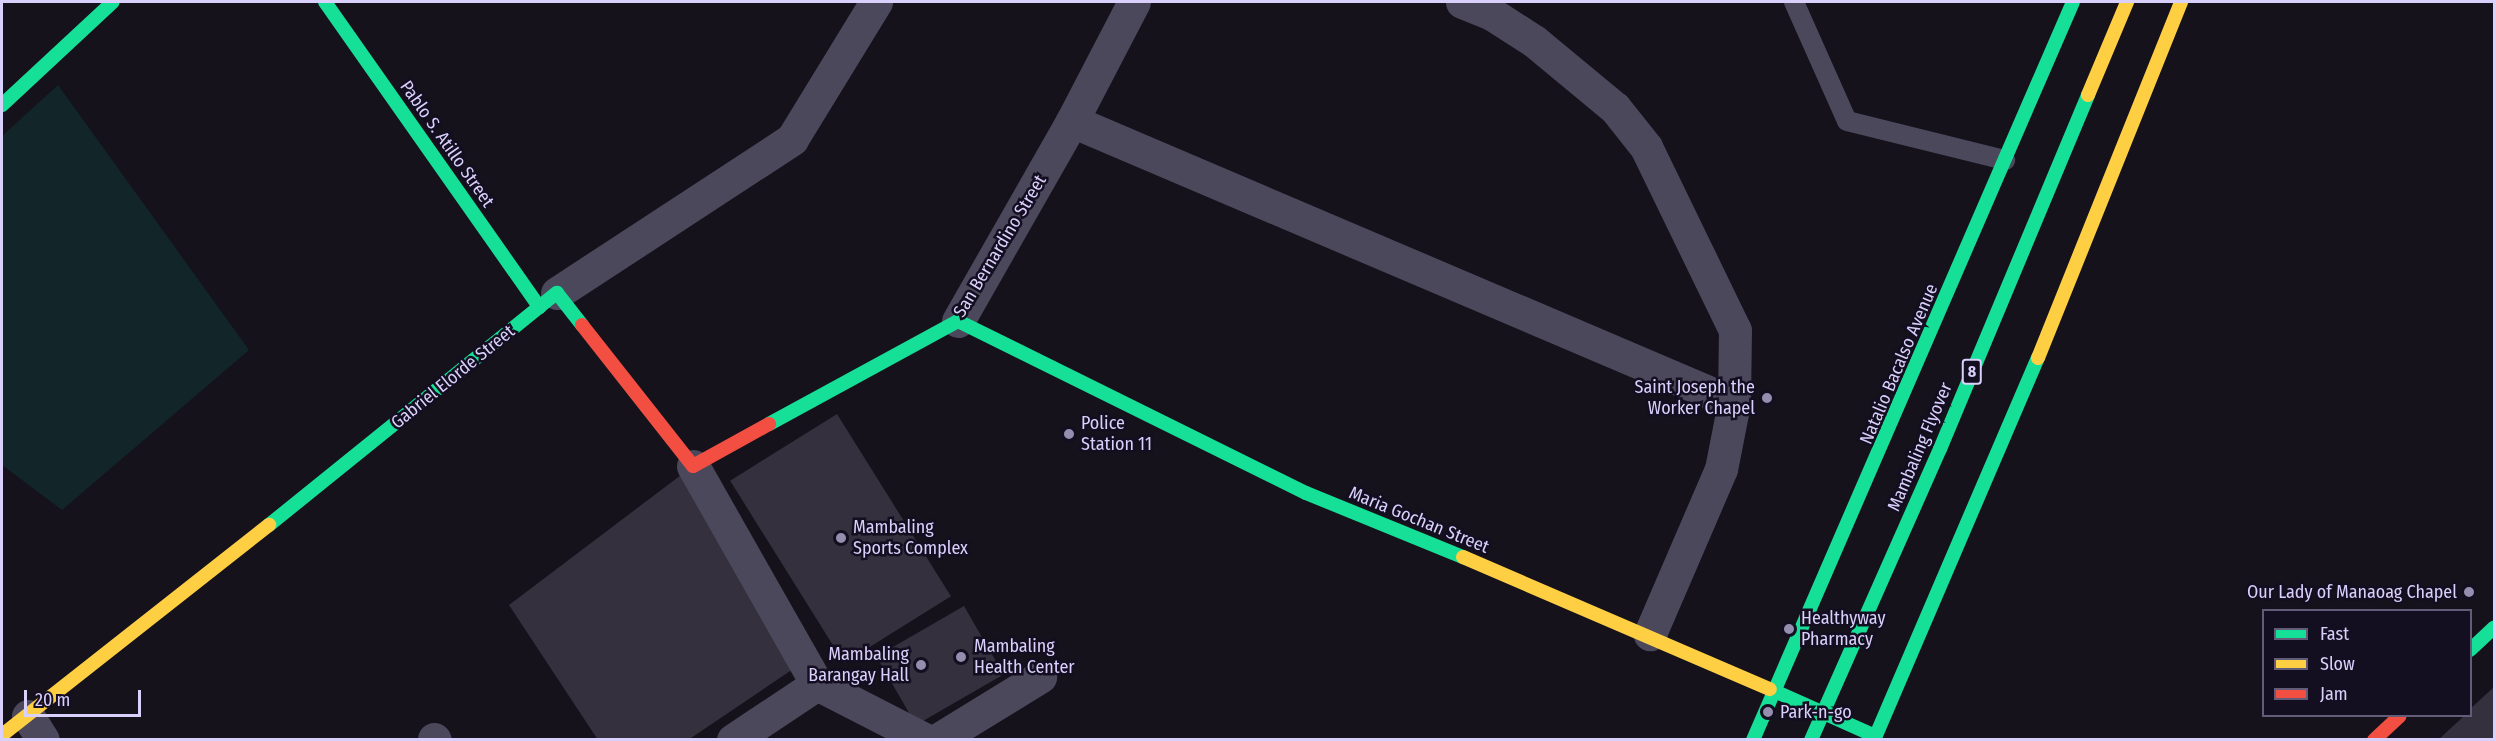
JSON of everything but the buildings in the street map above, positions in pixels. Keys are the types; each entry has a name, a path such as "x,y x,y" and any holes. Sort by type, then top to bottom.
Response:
{"street":[{"name":"Pablo S. Atillo Street","path":"325,2 548,300"},
{"name":"Gabriel Elorde Street","path":"2,735 36,728 548,300 792,139 876,2"},
{"name":"San Bernardino Street","path":"693,466 958,321 1072,121 1134,2"},
{"path":"1462,2 1492,14 1534,41 1615,108 1646,147 1721,294 1735,330 1734,403 1721,469 1650,634"},
{"name":"Natalio Bacalso Avenue","path":"1754,740 1774,690 1898,413 2073,2"},
{"name":"Mambaling Flyover","path":"1811,740 1940,449 2127,2"},
{"path":"1874,738 1998,458 2181,2"},
{"path":"2,105 103,5"},
{"path":"1072,121 1734,403"},
{"path":"548,300 693,466 817,684 926,740"},
{"name":"Maria Gochan Street","path":"958,321 1306,493 1650,634 1874,738"},
{"path":"2472,648 2494,628"},
{"path":"937,740 1040,677"},
{"path":"733,740 817,684"}],"lane":[{"path":"1794,2 1847,122 2005,160"}],"green space":[{"path":"58,85 249,350 62,510 2,465 2,136"}],"traffic: fast":[{"path":"2,105 113,2"},
{"path":"325,2 539,307"},
{"path":"1753,740 2073,2"},
{"path":"1811,740 1940,449 2088,95"},
{"path":"269,525 557,293 582,325"},
{"path":"769,424 958,321 1306,493 1463,557"},
{"path":"1874,740 2038,358"},
{"path":"2472,648 2494,628"},
{"path":"1770,689 1875,736"}],"traffic: slow":[{"path":"2088,95 2127,2"},
{"path":"2038,358 2181,2"},
{"path":"2,735 269,525"},
{"path":"1463,557 1770,689"}],"traffic: jam":[{"path":"582,325 693,466 769,424"},
{"path":"2374,740 2399,717"}],"place":[{"name":"Saint Joseph the Worker Chapel","path":"1767,398"},
{"name":"Police Station 11","path":"1069,434"},
{"name":"Mambaling Sports Complex","path":"841,538"},
{"name":"Our Lady of Manaoag Chapel","path":"2469,592"},
{"name":"Healthyway Pharmacy","path":"1789,629"},
{"name":"Mambaling Health Center","path":"961,657"},
{"name":"Mambaling Barangay Hall","path":"921,665"},
{"name":"Park-n-go","path":"1768,712"}]}
